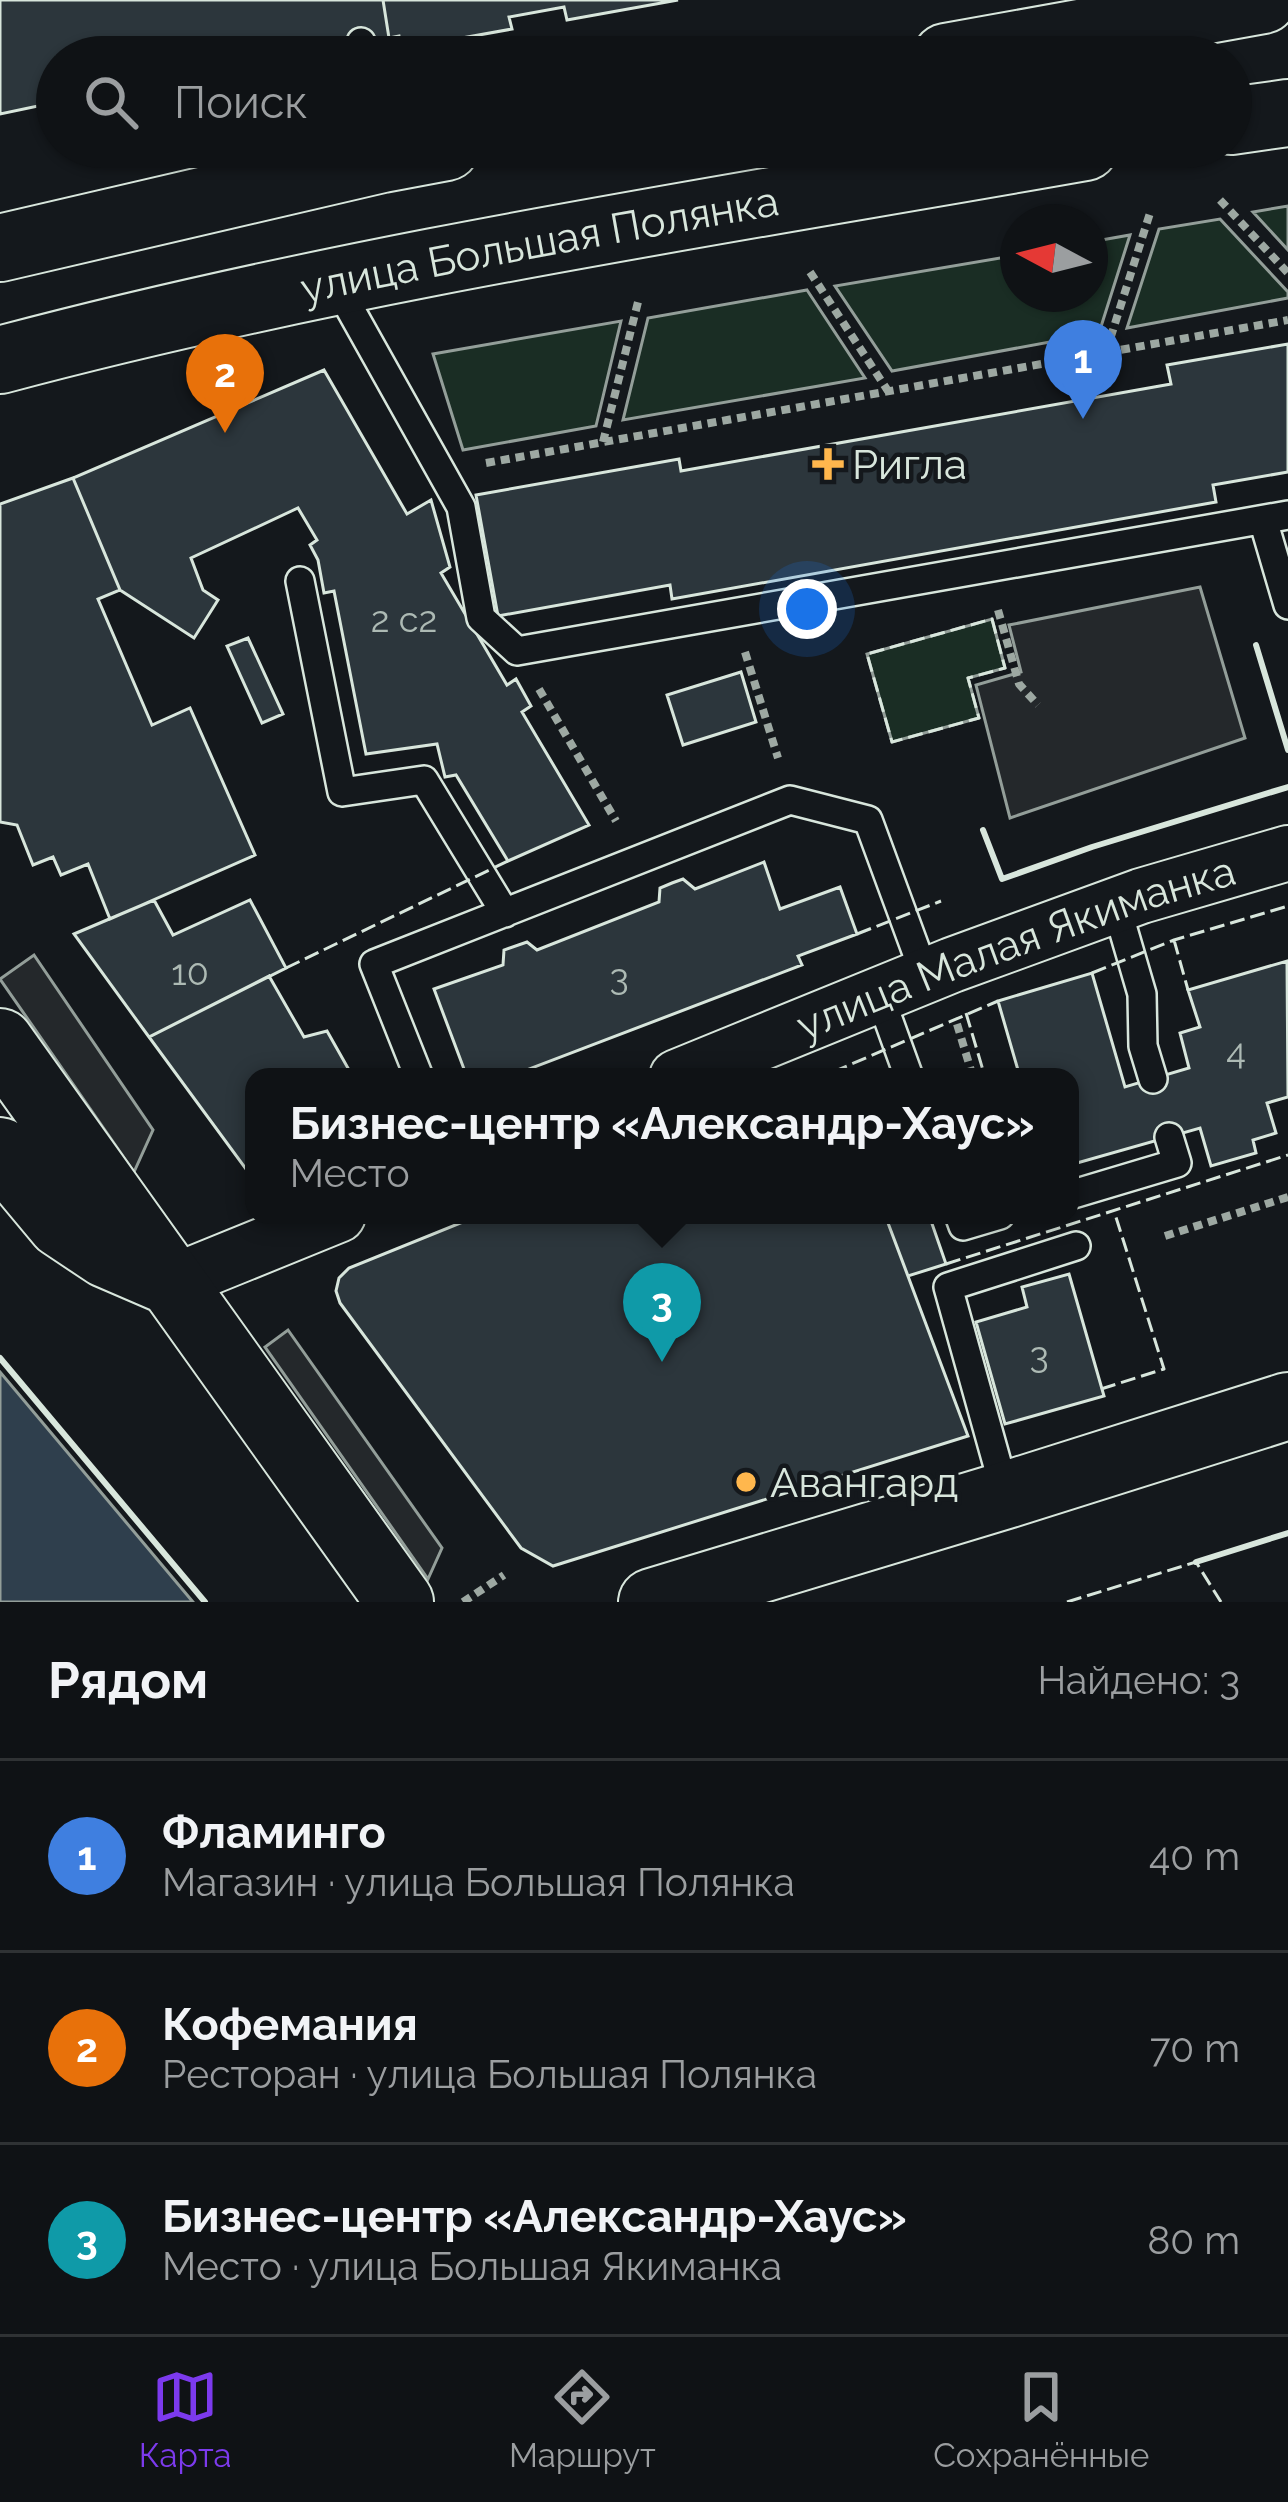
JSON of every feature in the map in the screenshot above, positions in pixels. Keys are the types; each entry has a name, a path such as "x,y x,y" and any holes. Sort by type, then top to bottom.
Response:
{"main road":[{"path":"1063,36 1263,0"},
{"path":"0,248 321,168"},
{"name":"улица Большая Полянка","path":"0,360 411,266 966,168"},
{"path":"0,1042 400,1602"},
{"path":"0,1151 61,1224 106,1255 172,1282"},
{"path":"652,1602 1288,1406"}],"street":[{"name":"улица Малая Якиманка","path":"704,1068 920,996 1116,905 1288,853"},
{"path":"172,1282 316,1224"}],"lane":[{"path":"335,282 461,506 481,618 517,651 1275,517 1288,604"},
{"path":"300,580 342,792 424,780 505,913"},
{"path":"414,1068 374,964 790,800 868,820 920,996 910,1068"},
{"path":"1116,905 1142,994 1144,1046 1153,1079"},
{"path":"1079,1192 1177,1163 1169,1137"},
{"path":"1006,1496 948,1287 1076,1246"}],"path":[{"path":"1220,200 1288,273"},
{"path":"1106,352 1150,213"},
{"path":"810,272 888,391"},
{"path":"603,442 638,302"},
{"path":"440,471 1288,320"},
{"path":"986,568 1018,684 1038,706"},
{"path":"733,613 790,800"},
{"path":"517,651 639,860"},
{"path":"920,996 967,1068"},
{"path":"1165,1236 1288,1197"},
{"path":"463,1602 504,1575"}],"green space":[{"path":"1288,206 1288,250 1253,212"},
{"path":"1220,219 1288,292 1288,298 1127,328 1159,229"},
{"path":"1130,235 1108,305 1108,239"},
{"path":"1000,258 1000,312 1106,312 1099,333 892,371 835,286"},
{"path":"807,290 865,378 623,420 648,318"},
{"path":"621,321 596,426 463,450 433,354"},
{"path":"992,619 1005,668 968,678 979,718 892,742 867,654"}],"shaded area":[{"path":"1200,587 1245,738 1010,818 976,685 1021,672 1009,625"},
{"path":"34,955 153,1130 134,1172 0,979"},
{"path":"288,1330 442,1548 428,1579 265,1347"}],"water":[{"path":"0,1372 193,1602 0,1602"}],"building":[{"path":"0,0 383,0 389,36 36,36 36,106 0,114"},
{"path":"383,0 678,0 567,20 564,7 509,17 512,29 473,36 389,36"},
{"path":"1288,344 1288,472 1213,485 1216,502 672,599 670,585 498,616 476,495 679,459 681,471 1171,384 1167,365"},
{"path":"324,370 407,514 431,500 450,567 441,573 507,685 516,679 531,706 522,712 589,825 508,861 456,775 445,777 437,744 366,754 334,591 324,593 310,545 317,540 298,508 191,558 203,590 218,600 194,638 120,590 73,478"},
{"path":"73,478 120,590 98,599 152,725 190,708 255,855 110,919 88,864 61,875 53,857 33,865 17,825 0,822 0,504"},
{"path":"248,638 283,714 262,723 227,646"},
{"path":"741,672 756,722 683,745 667,695"},
{"path":"764,862 780,909 840,887 857,934 798,956 802,965 532,1068 464,1068 434,989 503,965 504,950 527,942 537,950 659,902 660,888 672,883 683,879 695,889"},
{"path":"154,900 173,935 250,900 286,968 149,1037 74,934"},
{"path":"1287,961 1288,1097 1267,1103 1276,1133 1253,1140 1256,1153 1211,1166 1200,1128 1079,1162 1079,1068 1017,1068 998,1001 1092,973 1125,1087 1189,1068 1180,1033 1200,1027 1188,990"},
{"path":"269,976 304,1037 327,1031 348,1068 245,1068 245,1168 149,1037"},
{"path":"458,1224 888,1224 968,1436 553,1566 521,1548 340,1303 339,1278 349,1268"},
{"path":"888,1224 932,1224 946,1264 908,1276"},
{"path":"1069,1274 1104,1396 1005,1424 976,1322 1027,1307 1022,1287"}],"fence":[{"path":"992,619 1005,668 968,678 979,718 892,742 867,654 992,619"},
{"path":"286,968 508,861"},
{"path":"857,934 941,901"},
{"path":"1092,973 1174,940 1288,906"},
{"path":"1174,940 1188,990"},
{"path":"842,1068 998,1001"},
{"path":"966,1013 982,1068"},
{"path":"1079,1222 1288,1155"},
{"path":"1101,1389 1164,1369 1114,1211"},
{"path":"946,1264 1072,1224"},
{"path":"1067,1602 1196,1562 1221,1602"}],"wall":[{"path":"1256,645 1288,750"},
{"path":"983,830 1002,879 1288,787"},
{"path":"0,1358 205,1602"},
{"path":"1196,1562 1288,1533"}],"place":[{"name":"Фламинго","path":"1083,419"},
{"name":"Кофемания","path":"225,433"},
{"name":"Ригла","path":"828,464"},
{"name":"Бизнес-центр «Александр-Хаус»","path":"662,1362"},
{"name":"Авангард","path":"746,1482"}]}
